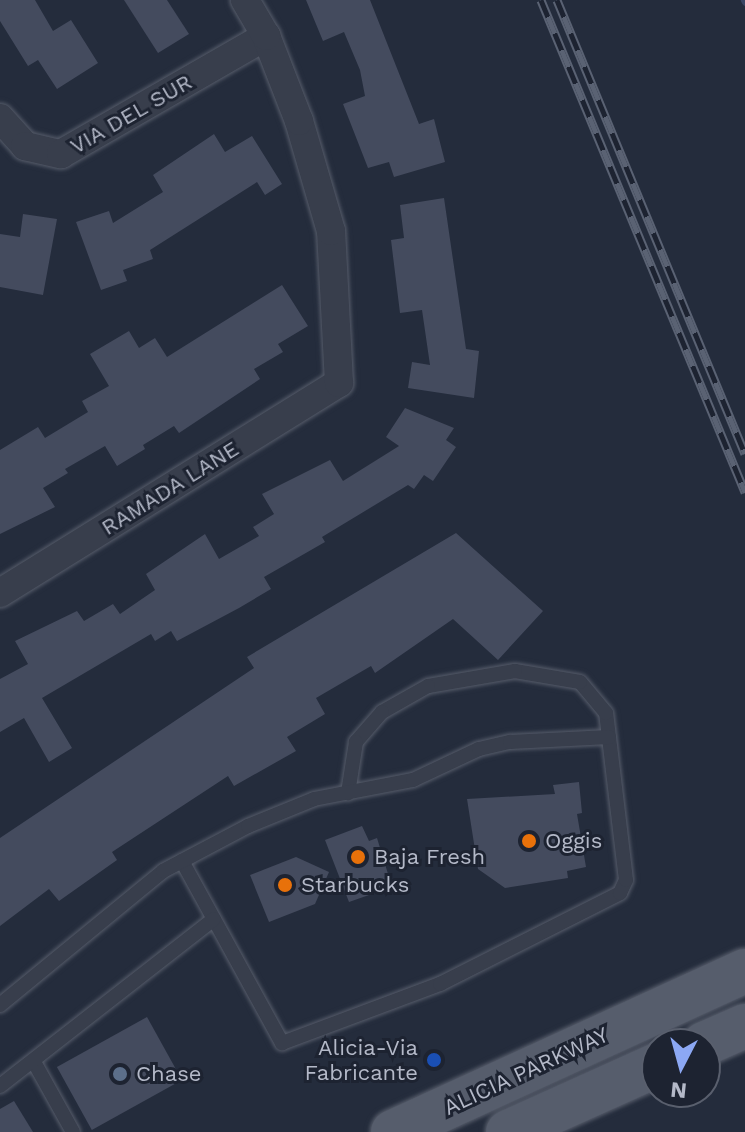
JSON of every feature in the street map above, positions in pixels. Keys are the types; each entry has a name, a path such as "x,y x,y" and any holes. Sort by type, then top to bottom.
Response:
{"main road":[{"name":"ALICIA PARKWAY","path":"393,1132 745,971"},
{"path":"721,1037 745,1026"},
{"path":"508,1132 641,1072"}],"street":[{"path":"245,0 266,36"},
{"name":"VIA DEL SUR","path":"0,118 25,146 61,154 266,36"},
{"name":"RAMADA LANE","path":"0,593 339,383 331,231 266,36"}],"lane":[{"path":"182,861 282,1043 440,984 620,893 626,880 606,713 580,682 515,671 428,686 382,712 356,742 348,793"},
{"path":"0,1005 182,861 274,815 314,799 413,780 479,749 510,742 609,737"},
{"path":"0,1086 214,919"},
{"path":"34,1062 73,1132"}],"building":[{"path":"0,0 35,0 53,31 71,20 98,63 57,89 38,60 28,66 0,21"},
{"path":"124,0 167,0 189,34 158,53"},
{"path":"306,0 370,0 419,124 434,119 445,162 394,177 389,162 368,168 343,104 365,96 360,70 344,32 323,41"},
{"path":"214,134 225,152 252,136 282,184 265,195 257,182 150,250 153,259 123,270 127,281 101,290 76,222 109,211 113,223 163,192 153,175"},
{"path":"444,198 466,349 479,351 474,398 408,388 412,362 430,365 422,310 400,313 391,240 404,238 400,205"},
{"path":"23,214 57,219 43,295 0,287 0,234 20,237"},
{"path":"282,285 308,326 278,344 283,352 254,369 260,379 179,433 174,426 117,466 105,446 65,469 68,473 43,488 55,507 0,534 0,450 38,427 45,438 88,412 82,401 109,386 90,354 129,331 139,348 155,338 167,357"},
{"path":"405,408 454,428 446,440 456,447 433,481 424,475 414,489 408,485 322,537 325,542 264,577 271,589 239,608 177,641 171,631 155,641 151,634 42,698 72,748 49,762 24,718 0,732 0,679 28,664 15,641 77,611 84,621 113,604 120,614 155,590 146,574 205,534 219,559 259,536 253,527 274,514 262,494 330,460 343,481 399,446 386,437"},
{"path":"456,533 543,611 498,660 453,619 375,673 371,666 316,698 325,714 287,737 296,751 234,786 228,776 112,852 117,860 59,901 49,889 0,926 0,838 254,668 247,657"},
{"name":"Oggis","path":"579,782 582,813 577,814 586,867 567,871 568,878 505,888 478,869 467,799 555,794 553,785"},
{"name":"Baja Fresh","path":"362,826 369,841 377,838 392,887 349,902 325,840"},
{"name":"Starbucks","path":"296,857 329,872 315,904 269,922 250,875"},
{"name":"Chase","path":"147,1017 182,1080 92,1130 57,1067"},
{"path":"14,1101 33,1132 0,1132 0,1109"}],"railway":[{"path":"541,0 745,492"},
{"path":"557,0 745,454"}],"place":[{"name":"Oggis","path":"529,841"},
{"name":"Baja Fresh","path":"358,857"},
{"name":"Starbucks","path":"285,885"},
{"name":"Alicia-Via Fabricante","path":"434,1060"},
{"name":"Chase","path":"120,1074"}]}
